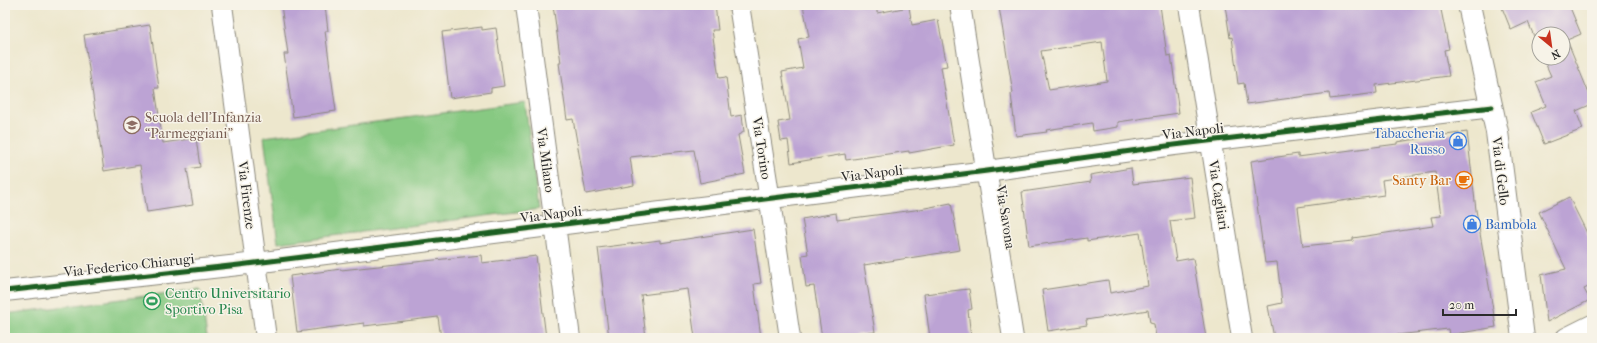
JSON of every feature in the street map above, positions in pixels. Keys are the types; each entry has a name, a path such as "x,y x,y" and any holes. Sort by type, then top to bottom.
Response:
{"street":[{"name":"Via Firenze","path":"222,5 266,338"},
{"name":"Via Milano","path":"526,5 570,338"},
{"name":"Via Torino","path":"739,5 770,198 790,338"},
{"name":"Via Savona","path":"960,5 1013,338"},
{"name":"Via Cagliari","path":"1189,5 1242,338"},
{"name":"Via di Gello","path":"1469,5 1497,132 1523,338"},
{"name":"Via Napoli","path":"255,262 555,226 987,171 1211,140 1492,107"},
{"name":"Via Federico Chiarugi","path":"5,291 255,262"},
{"path":"1566,338 1592,325"}],"green space":[{"path":"525,102 539,209 278,243 264,137"},
{"name":"Centro Universitario Sportivo Pisa","path":"200,289 207,338 5,338 5,314"}],"building":[{"path":"281,5 325,5 328,31 325,31 336,111 293,117 284,54 288,54"},
{"path":"553,5 715,5 718,30 712,30 719,78 726,77 731,117 742,115 744,132 738,135 745,174 700,183 694,150 630,157 634,185 586,194 573,119 567,120"},
{"path":"803,5 877,5 877,13 909,7 912,25 938,20 947,66 941,67 954,145 909,153 909,151 846,160 845,154 791,163 788,140 781,141 778,122 790,120 782,72 803,68 798,39 809,37"},
{"path":"1013,5 1160,5 1167,56 1171,55 1179,113 1118,122 1118,127 1093,131 1092,123 1046,130 1047,132 1016,136 1011,94 1013,93 999,7","holes":["1102,42 1107,81 1049,90 1041,51"]},
{"path":"1225,5 1440,5 1449,49 1444,50 1449,76 1376,85 1377,93 1330,99 1329,93 1247,104 1244,83 1238,84 1232,37 1230,38"},
{"path":"1501,5 1569,5 1581,34 1571,38 1571,26 1531,26 1531,29 1528,22 1511,30"},
{"path":"150,25 159,88 155,88 163,143 196,138 200,167 187,169 193,205 147,212 140,165 104,171 84,35"},
{"path":"482,27 482,30 496,28 504,86 491,88 491,92 450,98 442,32"},
{"path":"1571,50 1592,104 1576,111 1583,129 1544,144 1531,112 1546,106 1536,82 1551,76 1547,66 1571,66"},
{"path":"1467,132 1476,210 1496,327 1449,335 1448,329 1372,338 1274,338 1268,306 1282,303 1277,262 1265,263 1251,161 1298,154 1298,157 1397,144 1397,142","holes":["1435,172 1441,216 1431,217 1433,226 1353,238 1353,241 1303,246 1298,207 1384,195 1382,180"]},
{"path":"1131,168 1133,184 1190,177 1195,218 1170,221 1176,261 1193,258 1206,338 1156,338 1154,324 1150,323 1148,310 1086,320 1087,325 1048,331 1042,290 1108,280 1110,293 1148,286 1140,233 1087,241 1087,238 1029,246 1022,192 1091,182 1090,175"},
{"path":"1569,197 1592,243 1592,285 1584,289 1590,300 1547,322 1541,275 1566,269 1539,212"},
{"path":"951,203 960,250 864,265 875,332 855,335 855,338 822,338 814,286 806,287 802,255 808,254 802,219 836,213 837,220 915,210"},
{"path":"753,229 761,283 754,284 761,338 695,338 688,289 641,295 646,338 609,338 598,248 660,240 660,243"},
{"path":"481,255 482,263 536,256 546,338 441,338 438,317 364,326 364,323 297,332 290,276 341,269"},
{"path":"969,289 972,309 968,310 971,338 930,338 924,294"}],"cycle path":[{"path":"5,291 239,265 987,171 1174,145 1492,107"}],"place":[{"name":"Scuola dell’Infanzia “Parmeggiani”","path":"132,125"},
{"name":"Tabaccheria Russo","path":"1458,141"},
{"name":"Santy Bar","path":"1464,180"},
{"name":"Bambola","path":"1472,224"},
{"name":"Centro Universitario Sportivo Pisa","path":"152,301"}]}
